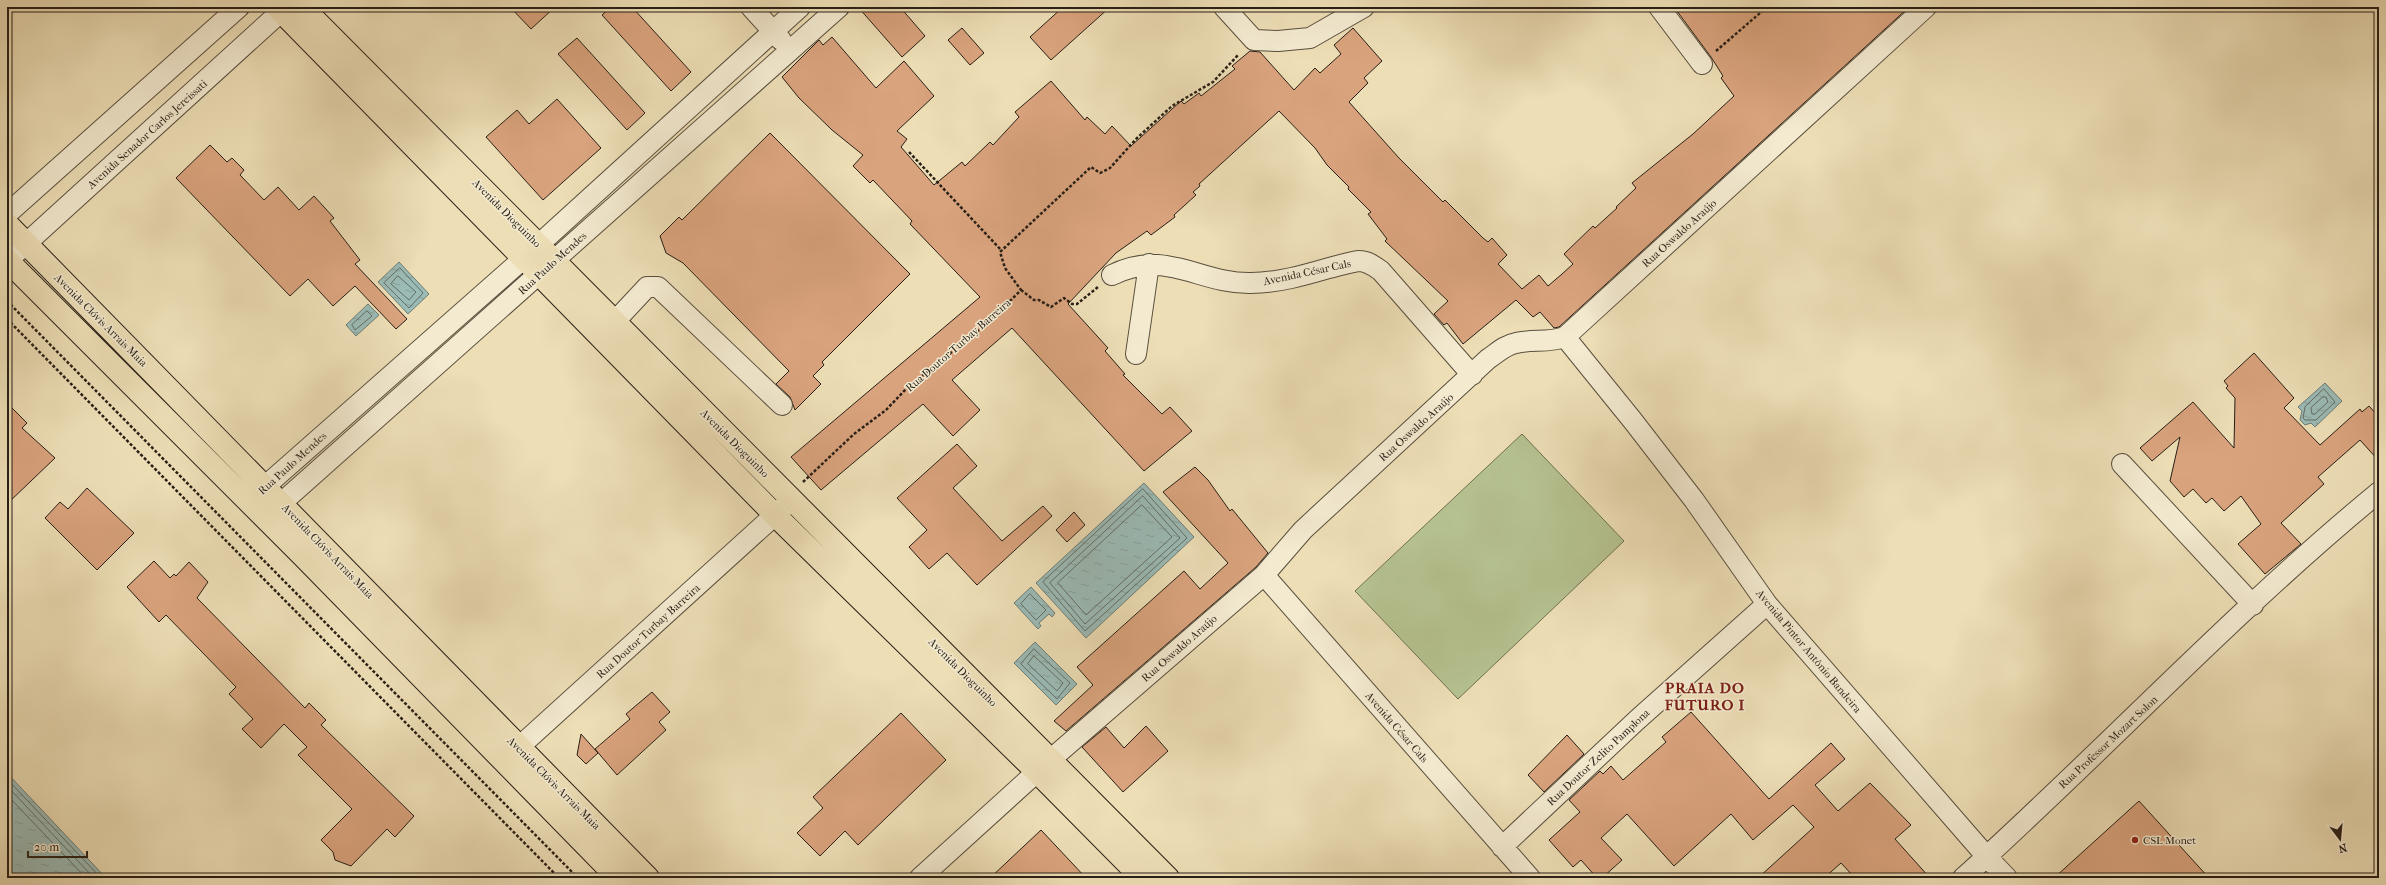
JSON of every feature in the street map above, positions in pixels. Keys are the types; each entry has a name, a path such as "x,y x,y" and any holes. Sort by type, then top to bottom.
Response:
{"main road":[{"name":"Avenida Dioguinho","path":"302,7 531,251"},
{"name":"Avenida Dioguinho","path":"281,8 531,251 608,329 789,498 1044,766 1142,878"},
{"name":"Avenida Clóvis Arrais Maia","path":"7,224 282,503 512,754 618,878"},
{"name":"Avenida Clóvis Arrais Maia","path":"7,260 248,502 512,754 648,878"},
{"name":"Avenida Dioguinho","path":"608,329 775,515 1044,766 1168,878"}],"street":[{"path":"7,214 239,7"},
{"path":"751,7 791,51"},
{"name":"Rua Paulo Mendes","path":"248,502 531,251 627,162 800,7"},
{"name":"Rua Paulo Mendes","path":"265,518 839,7"},
{"path":"1224,7 1254,40 1278,41 1310,38 1364,7"},
{"path":"1659,7 1702,64"},
{"name":"Rua Oswaldo Araújo","path":"920,878 1044,766 1264,575 1303,530 1472,376 1488,359 1503,348 1514,343 1544,342 1566,337 1926,7"},
{"name":"Avenida Senador Carlos Jereissati","path":"7,260 281,8"},
{"path":"627,162 644,181"},
{"name":"Avenida César Cals","path":"1112,275 1127,267 1149,264 1174,266 1217,278 1251,283 1306,274 1359,261 1369,263 1381,271 1472,376"},
{"path":"1136,354 1149,264"},
{"path":"608,329 647,287 658,287 782,405"},
{"name":"Avenida Pintor Antônio Bandeira","path":"1566,337 1648,439 1767,604 1986,857 2007,878"},
{"path":"2122,464 2253,604"},
{"name":"Rua Professor Mozart Solon","path":"1963,878 2253,604 2349,516 2379,492"},
{"name":"Rua Doutor Turbay Barreira","path":"512,754 775,515 789,498"},
{"name":"Avenida César Cals","path":"1264,575 1530,878"},
{"name":"Rua Doutor Zelito Pamplona","path":"1502,847 1637,720 1767,604"},
{"path":"942,858 944,878"}],"path":[{"path":"1702,64 1767,7"},
{"path":"909,152 1002,251 1091,167 1100,173 1110,168 1137,138 1172,106 1213,82 1229,63 1254,40"},
{"name":"Rua Doutor Turbay Barreira","path":"789,498 854,434 886,410 906,389 990,321 1021,290 1006,268 1000,252 1002,251"},
{"path":"1021,290 1034,300 1039,300 1051,307 1064,298 1072,304 1077,304 1112,275"},
{"path":"7,301 578,878"},
{"path":"7,319 559,878"}],"green space":[{"path":"1522,434 1624,541 1458,699 1355,591"}],"water":[{"path":"399,262 429,294 408,314 378,282"},
{"path":"368,304 379,315 356,336 346,325"},
{"path":"2325,383 2342,401 2315,427 2311,423 2305,425 2300,420 2302,411 2298,407"},
{"path":"1144,483 1194,537 1086,638 1036,583"},
{"path":"1031,587 1055,613 1052,617 1049,614 1039,623 1041,626 1038,629 1014,603"},
{"path":"1035,642 1077,684 1056,705 1014,663"},
{"path":"7,773 106,878 7,878"}],"building":[{"path":"510,7 555,7 531,29"},
{"path":"611,7 632,7 691,72 671,91 602,15"},
{"path":"858,7 900,7 925,36 902,57"},
{"path":"1063,7 1110,7 1051,60 1030,37"},
{"path":"1674,7 1823,7 1828,12 1832,7 1909,7 1559,327 1554,328 1540,312 1533,317 1516,300 1463,344 1447,323 1444,325 1434,314 1448,301 1385,241 1387,239 1368,214 1371,212 1327,165 1315,148 1279,111 1199,184 1200,186 1193,192 1196,195 1174,215 1175,217 1151,235 1147,231 1116,253 1068,304 1108,348 1105,351 1125,374 1123,375 1162,414 1170,407 1192,431 1144,471 1012,328 952,380 980,410 953,436 923,404 821,490 791,457 980,297 910,224 912,221 873,180 870,183 853,166 863,155 832,130 799,98 782,77 819,40 823,45 832,37 876,88 904,61 934,96 897,131 907,139 901,147 934,185 962,162 965,166 990,142 993,145 1019,117 1015,112 1051,81 1085,120 1087,117 1105,134 1112,126 1131,146 1181,101 1184,104 1199,93 1201,96 1235,69 1232,66 1250,51 1260,52 1294,90 1315,68 1320,73 1341,54 1334,45 1353,28 1382,61 1364,78 1368,83 1349,102 1399,158 1443,202 1445,200 1488,242 1492,238 1507,255 1498,264 1522,289 1539,275 1548,286 1573,264 1564,254 1593,226 1595,228 1617,208 1616,207 1636,188 1632,183 1693,134 1734,96 1721,78 1723,76 1711,57"},
{"path":"962,28 984,53 970,65 948,40"},
{"path":"577,38 645,113 627,130 558,54"},
{"path":"557,99 601,148 543,200 486,137 517,110 529,124"},
{"path":"770,133 910,274 822,362 824,365 813,376 821,384 795,410 790,397 776,384 789,371 683,263 666,253 660,236 679,217 682,220"},
{"path":"210,145 227,162 232,158 244,170 240,175 264,200 278,187 299,210 314,196 334,218 330,221 360,260 355,264 407,319 396,329 355,286 333,306 308,279 290,296 176,178"},
{"path":"2254,353 2294,398 2284,408 2320,445 2360,409 2362,412 2369,406 2379,417 2379,461 2360,440 2318,477 2324,484 2281,523 2301,544 2265,574 2238,544 2261,524 2241,496 2224,511 2212,498 2206,503 2193,489 2184,497 2170,481 2180,437 2152,461 2140,448 2193,402 2234,448 2235,398 2226,388 2228,386 2224,381"},
{"path":"7,403 27,423 22,428 55,458 7,504 7,475 12,470 7,464"},
{"path":"957,444 977,466 953,488 1002,541 1043,506 1052,516 977,585 947,553 929,569 909,547 927,530 897,498"},
{"path":"1195,467 1208,480 1230,511 1232,509 1268,553 1256,567 1066,731 1054,721 1093,685 1077,667 1184,571 1200,589 1228,563 1163,492"},
{"path":"87,488 134,533 97,570 45,518 60,502 68,509"},
{"path":"1074,512 1085,525 1067,542 1056,530"},
{"path":"154,561 170,578 174,574 176,576 189,562 208,582 197,598 305,708 309,703 326,720 321,725 414,816 395,837 387,829 351,866 335,860 333,852 321,840 352,809 298,755 307,747 284,724 261,748 242,729 253,719 229,694 236,687 166,615 159,622 127,587"},
{"path":"652,692 670,712 659,722 666,730 617,775 595,749 630,719 626,714"},
{"path":"1691,712 1769,799 1831,743 1845,759 1815,785 1838,811 1870,783 1911,825 1895,839 1930,878 1855,878 1841,863 1824,878 1758,878 1814,827 1793,805 1753,840 1731,814 1674,866 1627,814 1601,838 1622,860 1602,878 1597,878 1581,860 1573,867 1549,840 1580,812 1569,800 1600,771 1603,774 1611,766 1623,780 1666,742 1662,737"},
{"path":"901,713 946,760 858,845 845,831 820,856 797,833 823,808 813,797"},
{"path":"1146,726 1168,751 1123,792 1082,747 1106,727 1124,748"},
{"path":"581,734 598,753 586,764 577,755"},
{"path":"1567,735 1584,754 1544,792 1528,775"},
{"name":"CSL Monet","path":"2139,801 2209,878 2054,878"},
{"path":"1041,830 1086,878 990,878"}],"place":[{"name":"CSL Monet","path":"2135,840"}],"district":[{"name":"PRAIA DO FUTURO I","path":"1705,696"}]}
